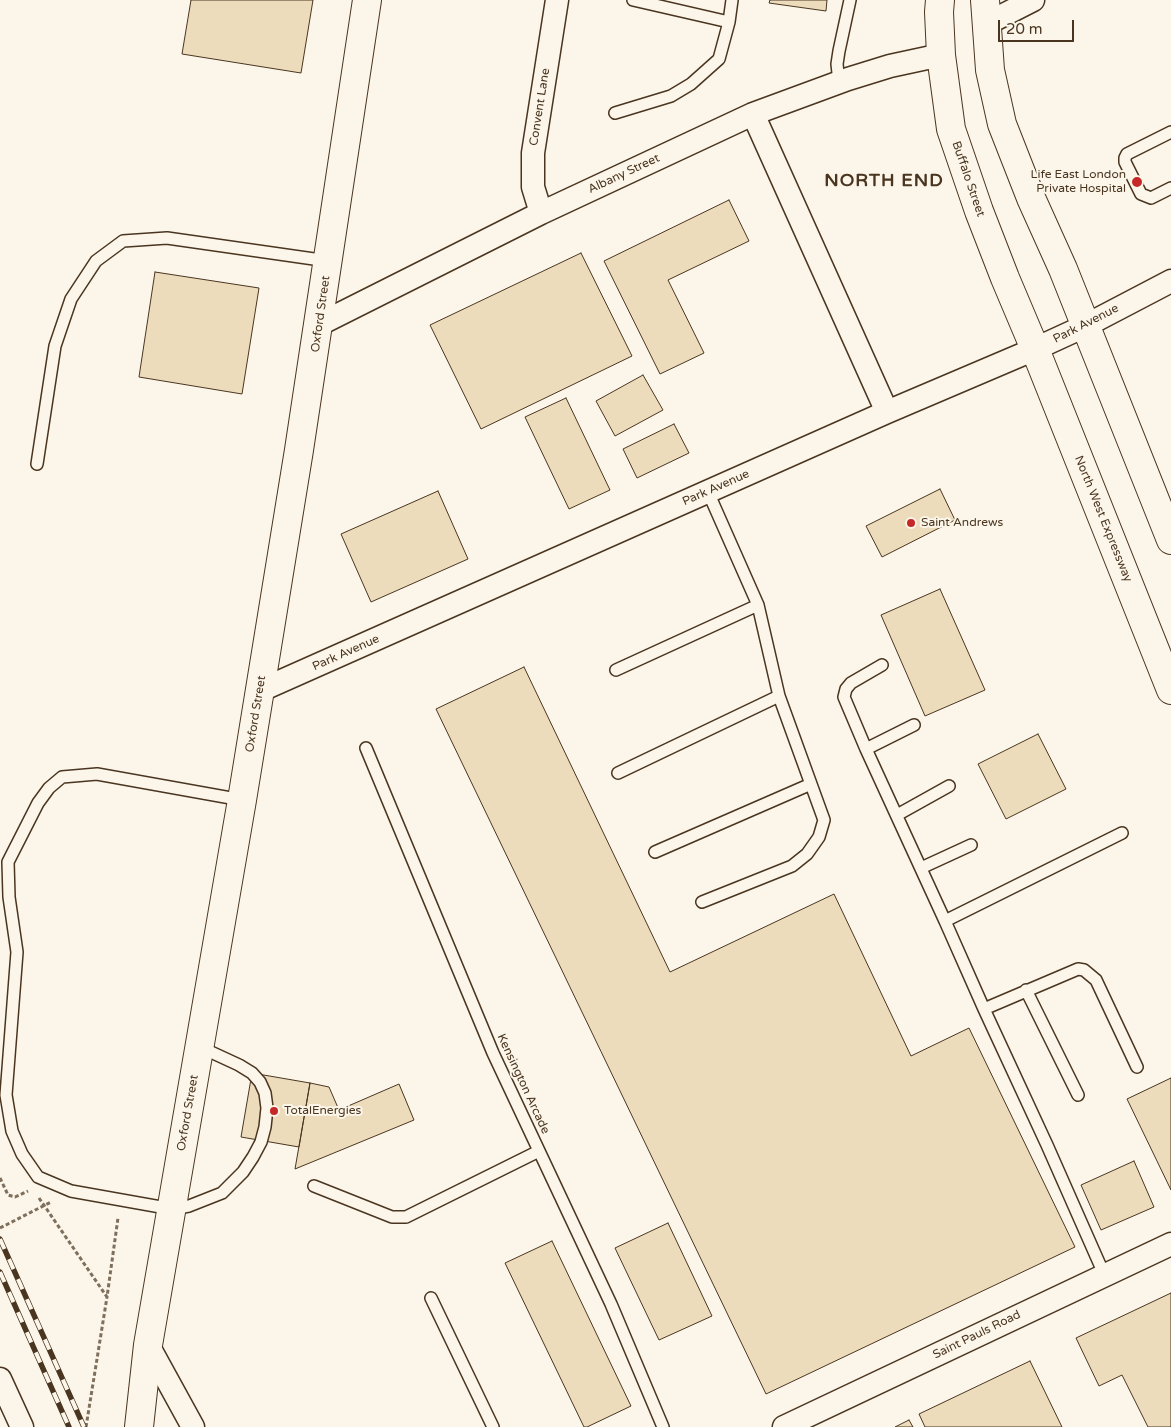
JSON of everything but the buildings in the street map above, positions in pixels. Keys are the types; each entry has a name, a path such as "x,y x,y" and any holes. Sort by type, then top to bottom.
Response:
{"main road":[{"name":"Oxford Street","path":"139,1427 148,1345 242,800 320,324 367,0"},
{"name":"Buffalo Street","path":"940,0 941,55 951,129 979,211 1035,349"},
{"path":"986,12 990,70 1002,124 1031,198 1063,269 1171,540"},
{"name":"North West Expressway","path":"1035,349 1171,690"}],"street":[{"name":"Convent Lane","path":"541,213 533,187 533,153 557,0"},
{"path":"986,12 1033,0"},
{"name":"Albany Street","path":"320,324 541,213 753,114 839,82 890,66 941,55"},
{"path":"753,114 887,412"},
{"name":"Park Avenue","path":"259,691 887,412 1035,349 1085,326 1171,281"},
{"name":"Saint Pauls Road","path":"784,1427 1104,1274 1171,1244"},
{"path":"148,1345 192,1427"},
{"path":"0,1379 22,1427"}],"lane":[{"path":"633,0 729,22"},
{"path":"615,113 671,96 691,84 720,59 732,0"},
{"path":"839,82 838,50 850,0"},
{"path":"1171,132 1127,154 1124,162 1142,194 1151,198 1171,188"},
{"path":"37,464 55,346 71,299 96,261 123,241 167,238 328,261"},
{"path":"702,902 792,866 807,854 818,837 824,820 779,696 758,605 708,492"},
{"path":"616,670 758,605"},
{"path":"882,665 851,683 846,689 844,697 866,750 1048,1145 1104,1274"},
{"path":"618,773 779,696"},
{"path":"866,750 914,724"},
{"name":"Kensington Arcade","path":"366,748 493,1053 611,1304 663,1427"},
{"path":"199,1046 252,1073 260,1082 265,1093 267,1108 261,1142 243,1172 222,1192 198,1203 172,1209 71,1191 38,1177 22,1154 12,1131 6,1095 17,952 8,862 38,802 49,788 62,777 97,774 242,800"},
{"path":"655,852 811,784"},
{"path":"897,815 949,786"},
{"path":"945,921 1122,833"},
{"path":"921,868 971,845"},
{"path":"984,1009 1078,969 1088,972 1096,980 1137,1067"},
{"path":"1026,990 1078,1095"},
{"path":"314,1186 392,1218 406,1217 539,1150"},
{"path":"431,1298 493,1427"}],"path":[{"path":"0,1178 8,1195 15,1197 28,1191 36,1193 107,1298"},
{"path":"86,1427 107,1298 120,1200"},
{"path":"0,1228 44,1205"}],"railway":[{"path":"0,1239 84,1427"},
{"path":"0,1272 69,1427"}],"place":[{"name":"Life East London Private Hospital","path":"1137,182"},
{"name":"Saint Andrews","path":"911,523"},
{"name":"TotalEnergies","path":"274,1111"}],"district":[{"name":"NORTH END","path":"884,181"}]}
